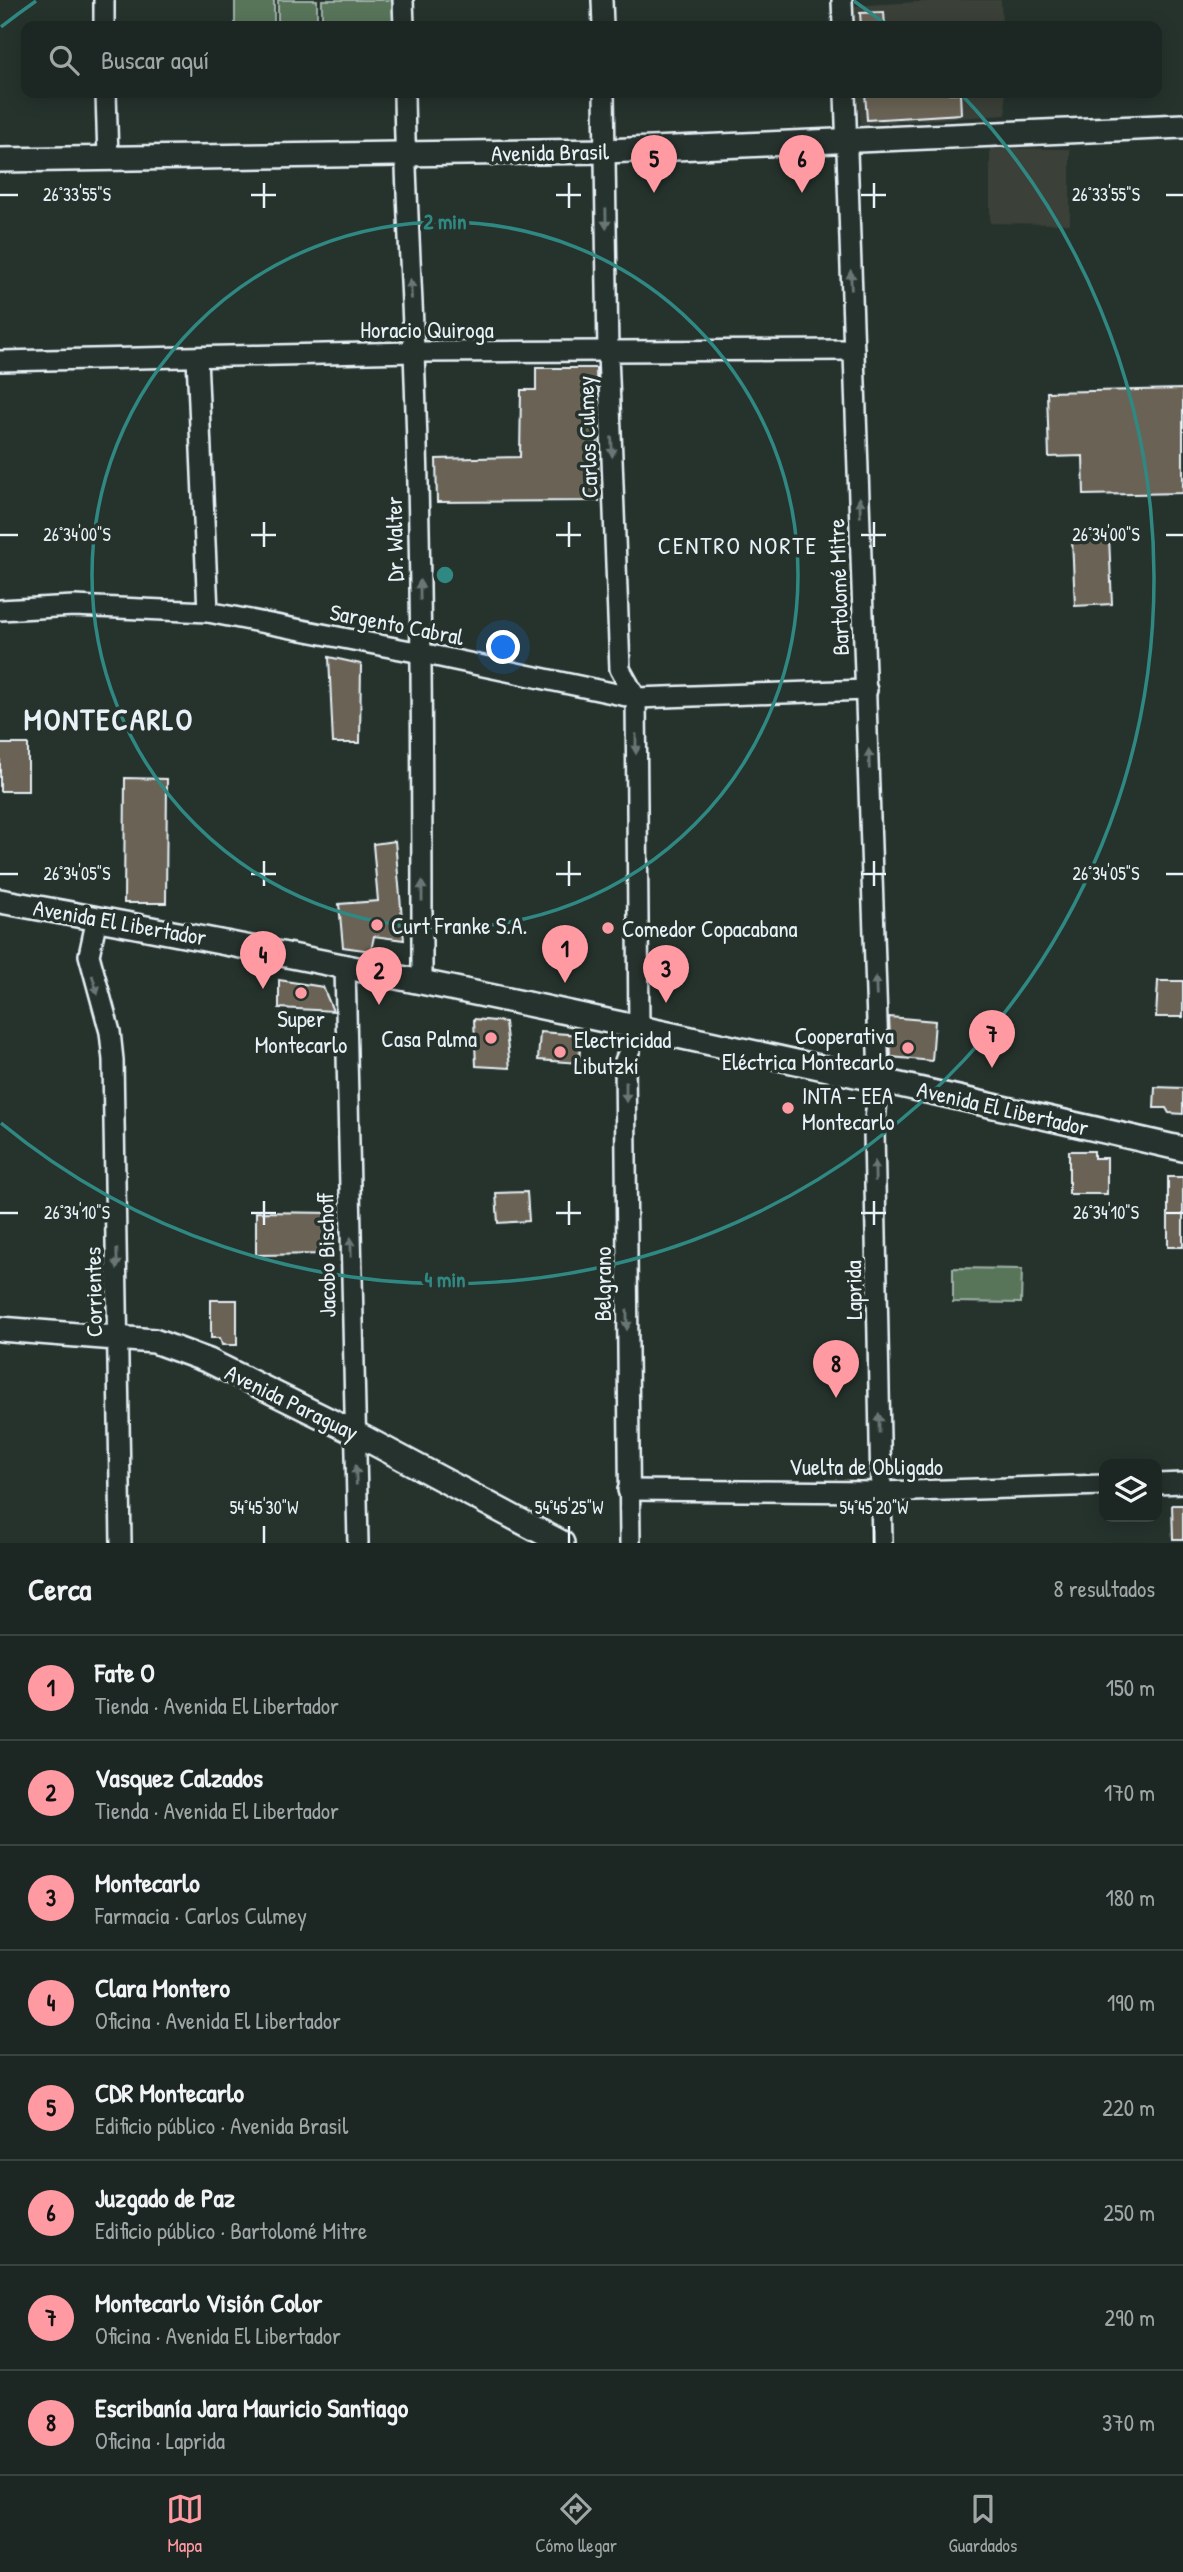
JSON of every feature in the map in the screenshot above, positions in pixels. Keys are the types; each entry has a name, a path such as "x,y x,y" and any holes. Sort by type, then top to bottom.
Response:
{"main road":[{"name":"Avenida Brasil","path":"0,160 606,151 1183,126"},
{"name":"Avenida El Libertador","path":"0,901 345,966 639,1027 1183,1149"},
{"name":"Avenida Paraguay","path":"0,1329 154,1341 209,1361 355,1433 562,1543"}],"street":[{"path":"104,0 104,21"},
{"path":"403,0 404,21"},
{"path":"602,0 603,21"},
{"path":"842,0 843,21"},
{"path":"106,98 108,158"},
{"name":"Dr. Walter","path":"404,98 414,352 421,653 422,984"},
{"name":"Carlos Culmey","path":"604,98 608,353 620,669 636,698 639,1027"},
{"name":"Bartolomé Mitre","path":"845,98 878,1079"},
{"name":"Horacio Quiroga","path":"0,361 414,352 854,351"},
{"path":"197,357 208,611"},
{"name":"Sargento Cabral","path":"0,610 74,606 208,611 636,698 867,690"},
{"name":"Corrientes","path":"97,918 89,955 110,1032 113,1060 121,1543"},
{"name":"Jacobo Bischoff","path":"345,966 358,1543"},
{"name":"Belgrano","path":"630,1543 625,1061 639,1027"},
{"name":"Laprida","path":"878,1079 874,1131 882,1543"},
{"path":"1162,1484 1183,1483"},
{"name":"Vuelta de Obligado","path":"628,1490 881,1492 1099,1485"}],"shaded area":[{"path":"1001,0 1002,21 854,21 852,6"},
{"path":"858,98 1005,98 1006,115 860,124"},
{"path":"990,148 1070,149 1070,224 990,223"}],"green space":[{"path":"235,0 274,0 274,21 235,21"},
{"path":"278,0 317,0 317,21 278,21"},
{"path":"322,0 393,0 393,21 322,21"},
{"path":"953,1268 1022,1269 1021,1303 953,1302"}],"building":[{"path":"884,12 885,21 861,21 860,13"},
{"path":"865,98 960,98 961,114 867,120"},
{"path":"536,368 596,368 599,501 437,502 436,459 520,457 521,390 536,390"},
{"path":"1183,389 1183,493 1084,495 1083,456 1049,457 1047,392"},
{"path":"1109,537 1112,604 1075,606 1072,539"},
{"path":"329,657 361,664 360,743 333,743"},
{"path":"0,744 28,744 28,791 0,791"},
{"path":"125,778 167,779 166,903 124,903"},
{"path":"395,841 404,940 374,936 371,951 343,947 339,904 378,901 373,844"},
{"path":"279,980 323,987 333,1011 279,1008"},
{"path":"1158,981 1183,981 1183,1017 1156,1017"},
{"path":"889,1017 935,1021 932,1061 891,1057"},
{"path":"474,1019 505,1022 510,1068 476,1066"},
{"path":"540,1032 581,1035 579,1063 538,1060"},
{"path":"1155,1087 1183,1088 1183,1114 1169,1113 1166,1108 1154,1108"},
{"path":"1069,1151 1094,1151 1094,1158 1107,1158 1107,1194 1069,1194"},
{"path":"1168,1177 1183,1177 1183,1247 1168,1247"},
{"path":"527,1192 529,1221 498,1223 496,1193"},
{"path":"256,1212 336,1213 333,1254 256,1255"},
{"path":"211,1300 237,1300 237,1345 222,1345 220,1338 211,1338"},
{"path":"1172,1505 1183,1505 1183,1539 1173,1539"}],"place":[{"name":"CDR Montecarlo","path":"654,193"},
{"name":"Juzgado de Paz","path":"802,193"},
{"name":"Curt Franke S.A.","path":"377,925"},
{"name":"Comedor Copacabana","path":"608,928"},
{"name":"Fate O","path":"565,983"},
{"name":"Clara Montero","path":"263,989"},
{"name":"Super Montecarlo","path":"301,993"},
{"name":"Montecarlo","path":"666,1003"},
{"name":"Vasquez Calzados","path":"379,1005"},
{"name":"Casa Palma","path":"491,1038"},
{"name":"Cooperativa Eléctrica Montecarlo","path":"908,1048"},
{"name":"Electricidad Libutzki","path":"560,1052"},
{"name":"Montecarlo Visión Color","path":"992,1068"},
{"name":"INTA - EEA Montecarlo","path":"788,1108"},
{"name":"Escribanía Jara Mauricio Santiago","path":"836,1398"}],"district":[{"name":"CENTRO NORTE","path":"738,545"},
{"name":"MONTECARLO","path":"109,719"}]}
